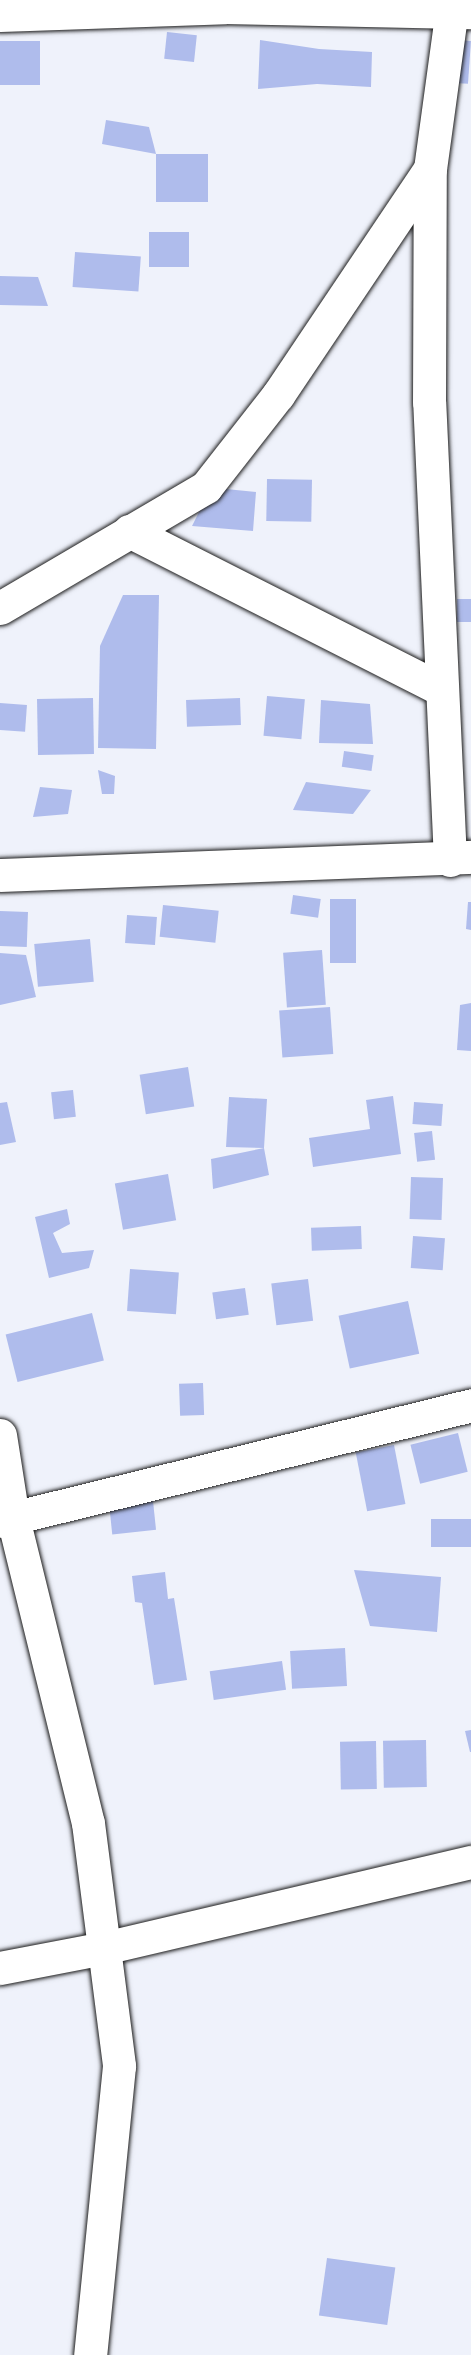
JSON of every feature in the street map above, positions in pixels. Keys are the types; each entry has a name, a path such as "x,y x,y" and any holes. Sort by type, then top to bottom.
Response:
{"street":[{"path":"0,15 225,7 459,8 430,169 429,402 442,690 460,858 0,875"},
{"path":"0,608 206,487 278,395 430,169"},
{"path":"129,531 442,690"},
{"path":"6,1519 471,1405"},
{"path":"0,1435 6,1519 87,1823 119,2066 90,2355"},
{"path":"0,1968 104,1948 471,1862"}],"building":[{"path":"167,32 197,35 194,62 164,59"},
{"path":"260,40 319,49 372,52 371,87 317,84 258,89"},
{"path":"457,40 471,41 468,84 454,83"},
{"path":"0,41 40,41 40,85 0,85"},
{"path":"106,120 149,127 156,154 102,144"},
{"path":"156,154 208,154 208,202 156,202"},
{"path":"149,232 189,232 189,267 149,267"},
{"path":"75,252 141,257 138,292 73,287"},
{"path":"0,276 38,277 48,306 0,305"},
{"path":"267,479 312,480 311,522 266,521"},
{"path":"206,487 256,492 253,531 192,526 205,500"},
{"path":"123,595 159,595 156,749 98,748 100,646"},
{"path":"457,599 471,599 471,622 457,622"},
{"path":"267,696 305,699 301,739 264,736"},
{"path":"93,698 94,754 38,755 37,699"},
{"path":"240,698 241,725 187,727 186,700"},
{"path":"321,700 370,704 373,744 319,743"},
{"path":"0,703 27,705 25,732 0,730"},
{"path":"344,751 374,755 371,771 342,767"},
{"path":"98,770 115,776 114,794 102,794"},
{"path":"306,782 371,790 353,814 293,810"},
{"path":"40,787 72,790 68,814 33,817"},
{"path":"293,895 321,899 318,918 290,914"},
{"path":"330,899 356,899 356,963 330,963"},
{"path":"468,902 471,902 471,930 466,929"},
{"path":"163,905 219,911 215,943 160,937"},
{"path":"0,911 28,912 27,947 0,946"},
{"path":"127,915 157,917 155,945 125,943"},
{"path":"90,939 94,982 38,987 34,944"},
{"path":"322,950 326,1005 287,1008 283,953"},
{"path":"0,953 26,955 36,997 0,1005"},
{"path":"471,1003 471,1051 457,1050 460,1005"},
{"path":"330,1007 333,1054 282,1057 279,1011"},
{"path":"188,1067 194,1107 146,1114 140,1075"},
{"path":"73,1090 76,1117 54,1119 51,1092"},
{"path":"393,1096 401,1154 313,1167 309,1138 370,1129 366,1100"},
{"path":"229,1097 267,1099 264,1148 226,1147"},
{"path":"7,1102 16,1142 0,1145 0,1103"},
{"path":"414,1102 443,1104 441,1126 412,1124"},
{"path":"432,1131 435,1160 417,1162 414,1133"},
{"path":"264,1148 269,1175 213,1189 211,1159"},
{"path":"168,1174 176,1220 123,1230 115,1183"},
{"path":"411,1177 443,1178 442,1220 410,1219"},
{"path":"67,1209 70,1224 53,1233 62,1253 94,1250 89,1268 49,1278 35,1217"},
{"path":"361,1226 362,1249 312,1251 311,1228"},
{"path":"413,1236 445,1238 443,1270 411,1268"},
{"path":"130,1269 179,1272 176,1314 127,1311"},
{"path":"308,1279 313,1321 276,1325 271,1284"},
{"path":"245,1288 249,1315 216,1319 212,1293"},
{"path":"408,1301 419,1354 350,1369 339,1316"},
{"path":"92,1313 104,1361 17,1382 6,1335"},
{"path":"203,1383 204,1415 180,1416 179,1384"},
{"path":"458,1433 468,1472 420,1484 410,1445"},
{"path":"394,1445 405,1504 367,1511 356,1452"},
{"path":"153,1501 156,1530 112,1534 109,1506"},
{"path":"431,1519 471,1519 471,1547 431,1547"},
{"path":"354,1570 441,1577 437,1632 370,1626"},
{"path":"165,1572 168,1599 174,1598 187,1680 154,1685 142,1603 135,1602 132,1576"},
{"path":"345,1648 347,1686 292,1689 290,1651"},
{"path":"282,1661 286,1690 214,1700 210,1671"},
{"path":"471,1730 471,1752 470,1752 465,1731"},
{"path":"426,1740 427,1787 384,1788 383,1741"},
{"path":"376,1741 377,1789 341,1790 340,1742"},
{"path":"327,2258 395,2268 387,2325 319,2315"}]}
